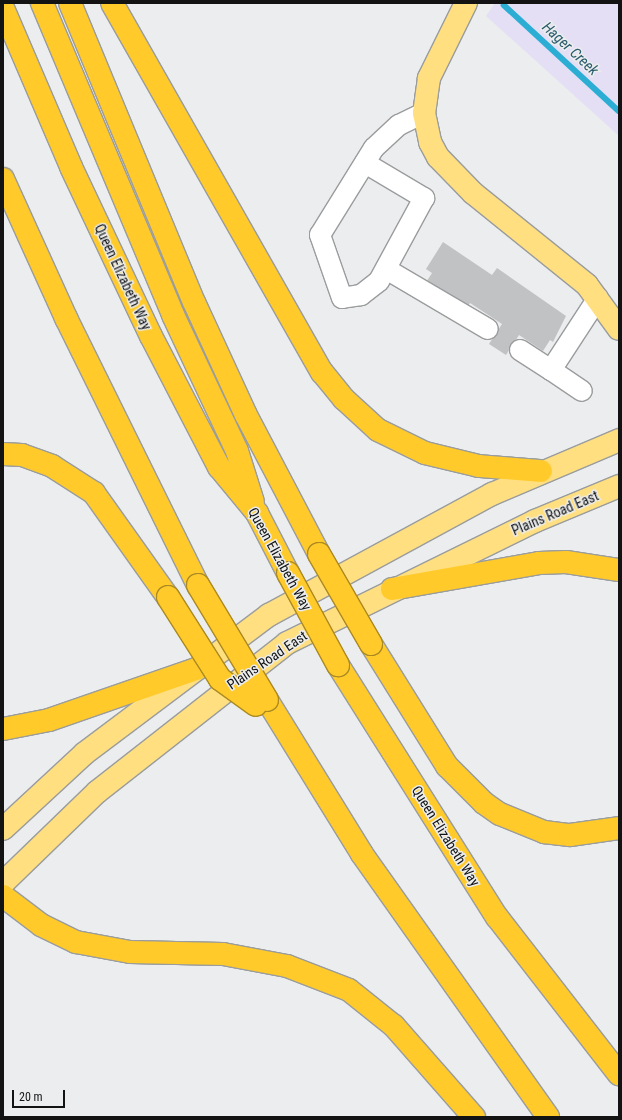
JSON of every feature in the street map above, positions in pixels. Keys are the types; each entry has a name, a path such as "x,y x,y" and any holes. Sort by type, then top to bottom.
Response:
{"highway":[{"path":"42,3 172,315 237,451 257,513"},
{"path":"70,3 198,309 246,415 319,554 371,644 438,754 484,803 500,814 544,832 577,835 619,828"},
{"path":"112,3 322,372 344,399 378,430 425,453 479,466 541,471"},
{"name":"Queen Elizabeth Way","path":"3,8 71,167 151,336 219,467 257,513 338,665 497,917 619,1074"},
{"path":"3,179 66,318 198,585 261,702 279,722 406,917 548,1117"},
{"path":"3,454 22,455 52,466 94,493 168,597 220,679 261,702"},
{"path":"392,589 538,563 580,563 619,570"},
{"path":"3,728 49,720 196,669"},
{"path":"3,896 41,925 76,942 130,952 223,954 287,966 349,990 394,1026 474,1117"}],"main road":[{"path":"466,3 429,78 424,113 430,142 451,172 571,270 598,298 619,329"},
{"path":"3,829 85,753 269,615 350,568 541,471 619,440"},
{"name":"Plains Road East","path":"3,883 97,792 230,684 287,643 392,589 535,521 619,486"}],"lane":[{"path":"365,163 424,198 386,269 370,289 342,298 320,235 365,163 386,134 424,113"},
{"path":"386,269 488,329"},
{"path":"551,370 598,298"},
{"path":"520,350 582,391"}],"shaded area":[{"path":"495,3 619,3 619,136 486,16"}],"building":[{"path":"443,242 492,275 497,268 566,316 553,342 550,340 543,351 519,335 506,355 489,344 502,324 470,303 467,308 425,284 432,273 426,269"}],"waterway":[{"name":"Hager Creek","path":"504,5 619,111"}]}
